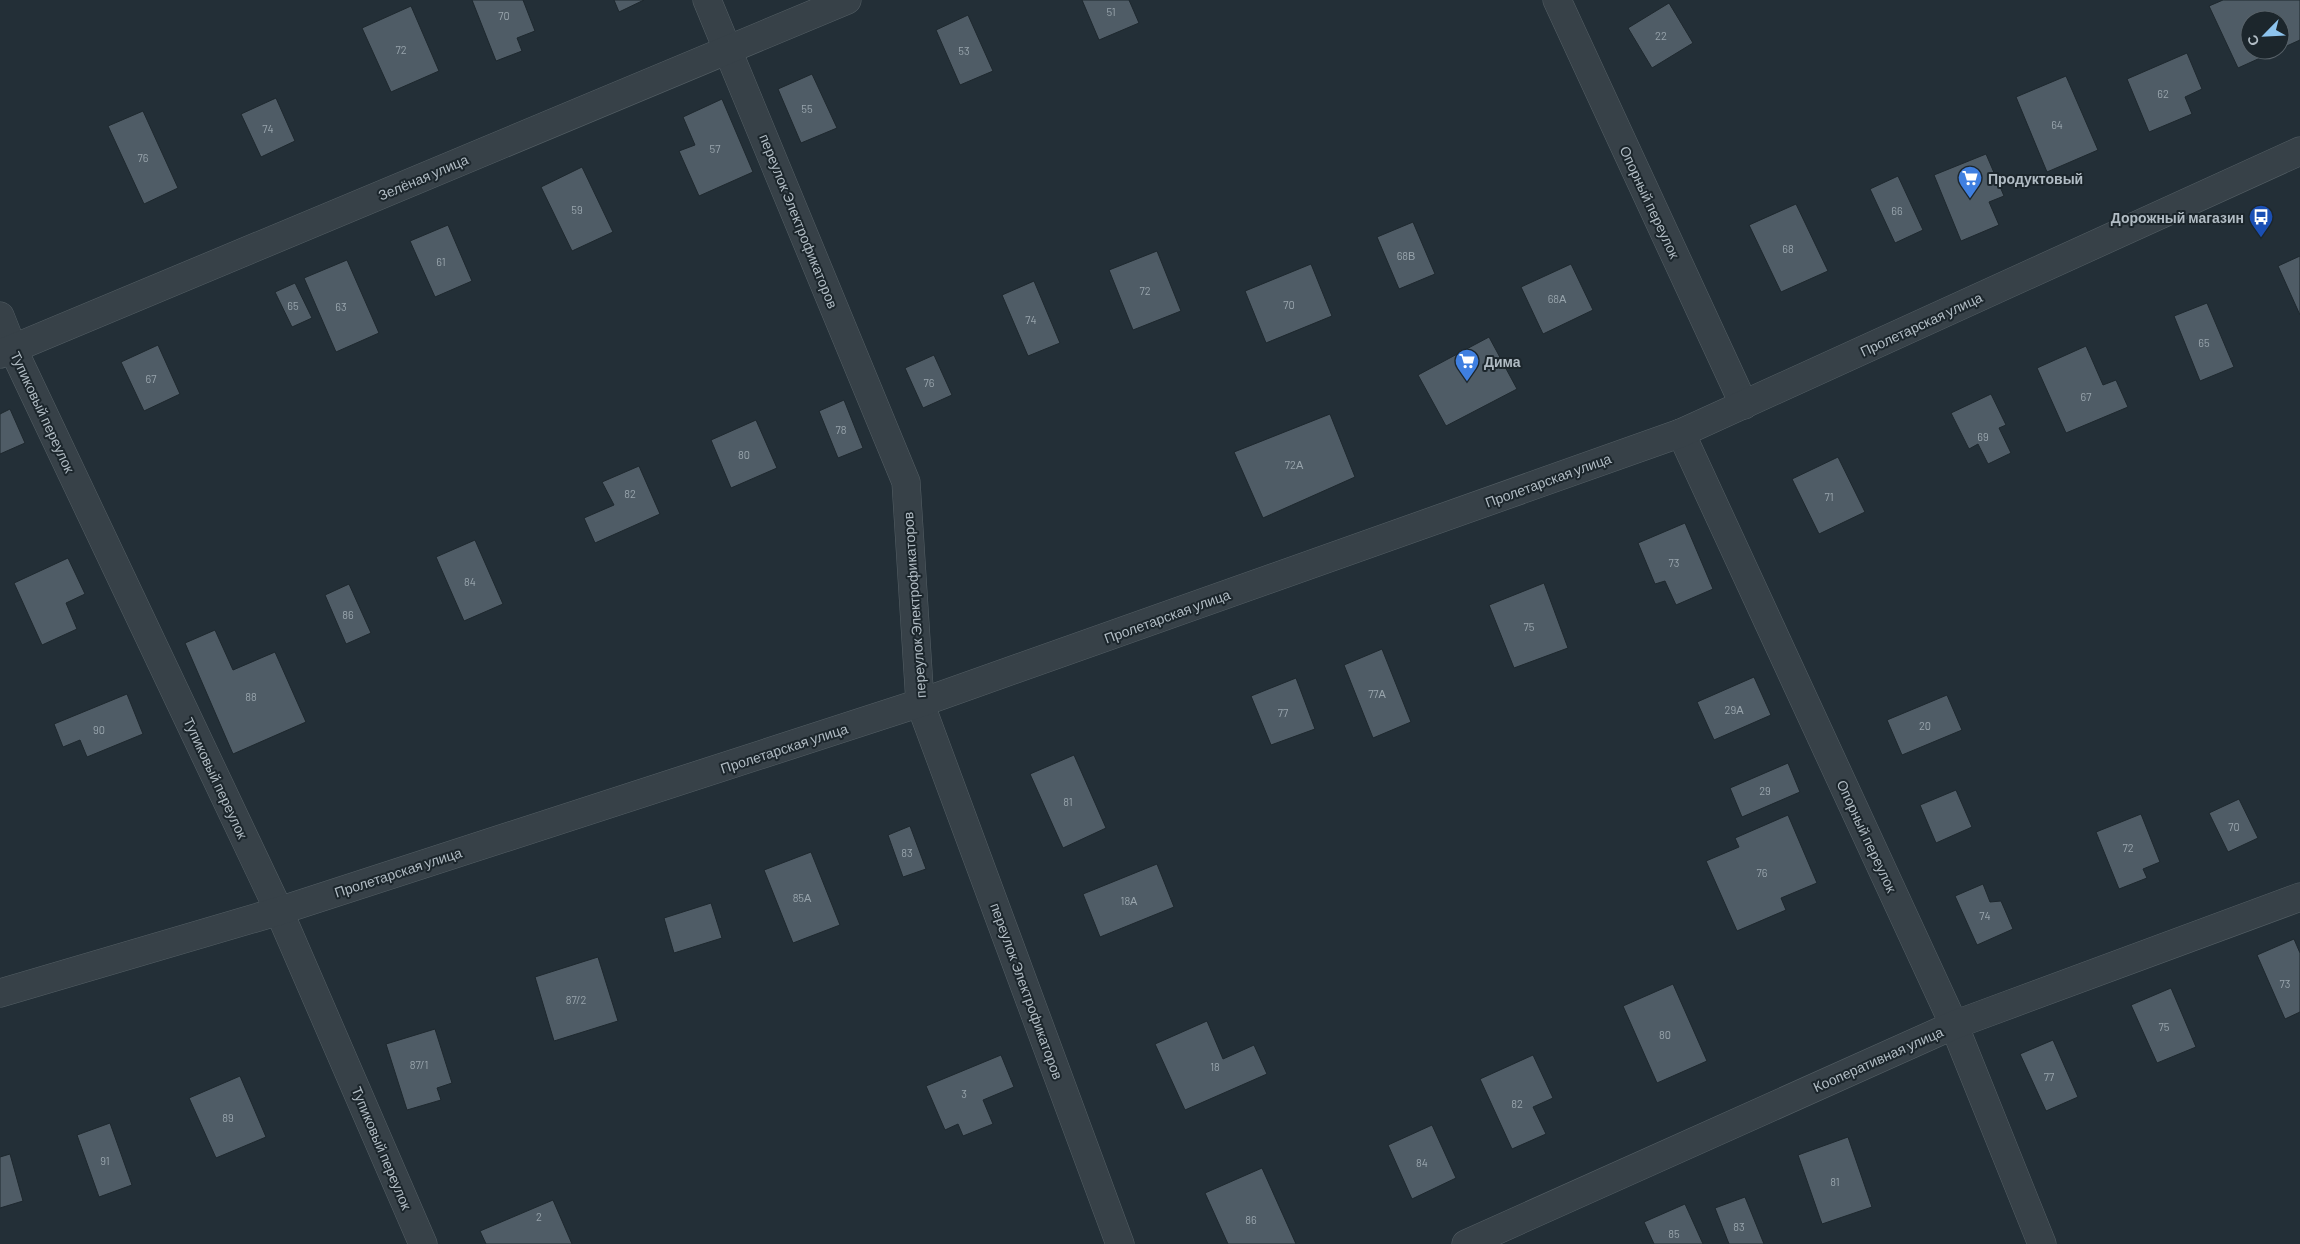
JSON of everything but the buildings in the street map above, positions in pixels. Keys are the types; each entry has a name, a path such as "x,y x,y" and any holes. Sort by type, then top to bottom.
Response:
{"street":[{"name":"переулок Электрофикаторов","path":"707,0 906,482 920,703 1120,1244"},
{"name":"Зелёная улица","path":"6,351 847,0"},
{"name":"Опорный переулок","path":"1556,0 1744,405"},
{"name":"Пролетарская улица","path":"0,992 279,911 920,703 1680,433 2300,151"},
{"name":"Тупиковый переулок","path":"0,316 6,351 279,911 423,1244"},
{"name":"Опорный переулок","path":"1680,433 1954,1025 2042,1244"},
{"name":"Кооперативная улица","path":"1466,1244 1954,1025 2300,897"}],"place":[{"name":"Продуктовый","path":"1970,199"},
{"name":"Дорожный магазин","path":"2261,238"},
{"name":"Дима","path":"1467,382"}]}
